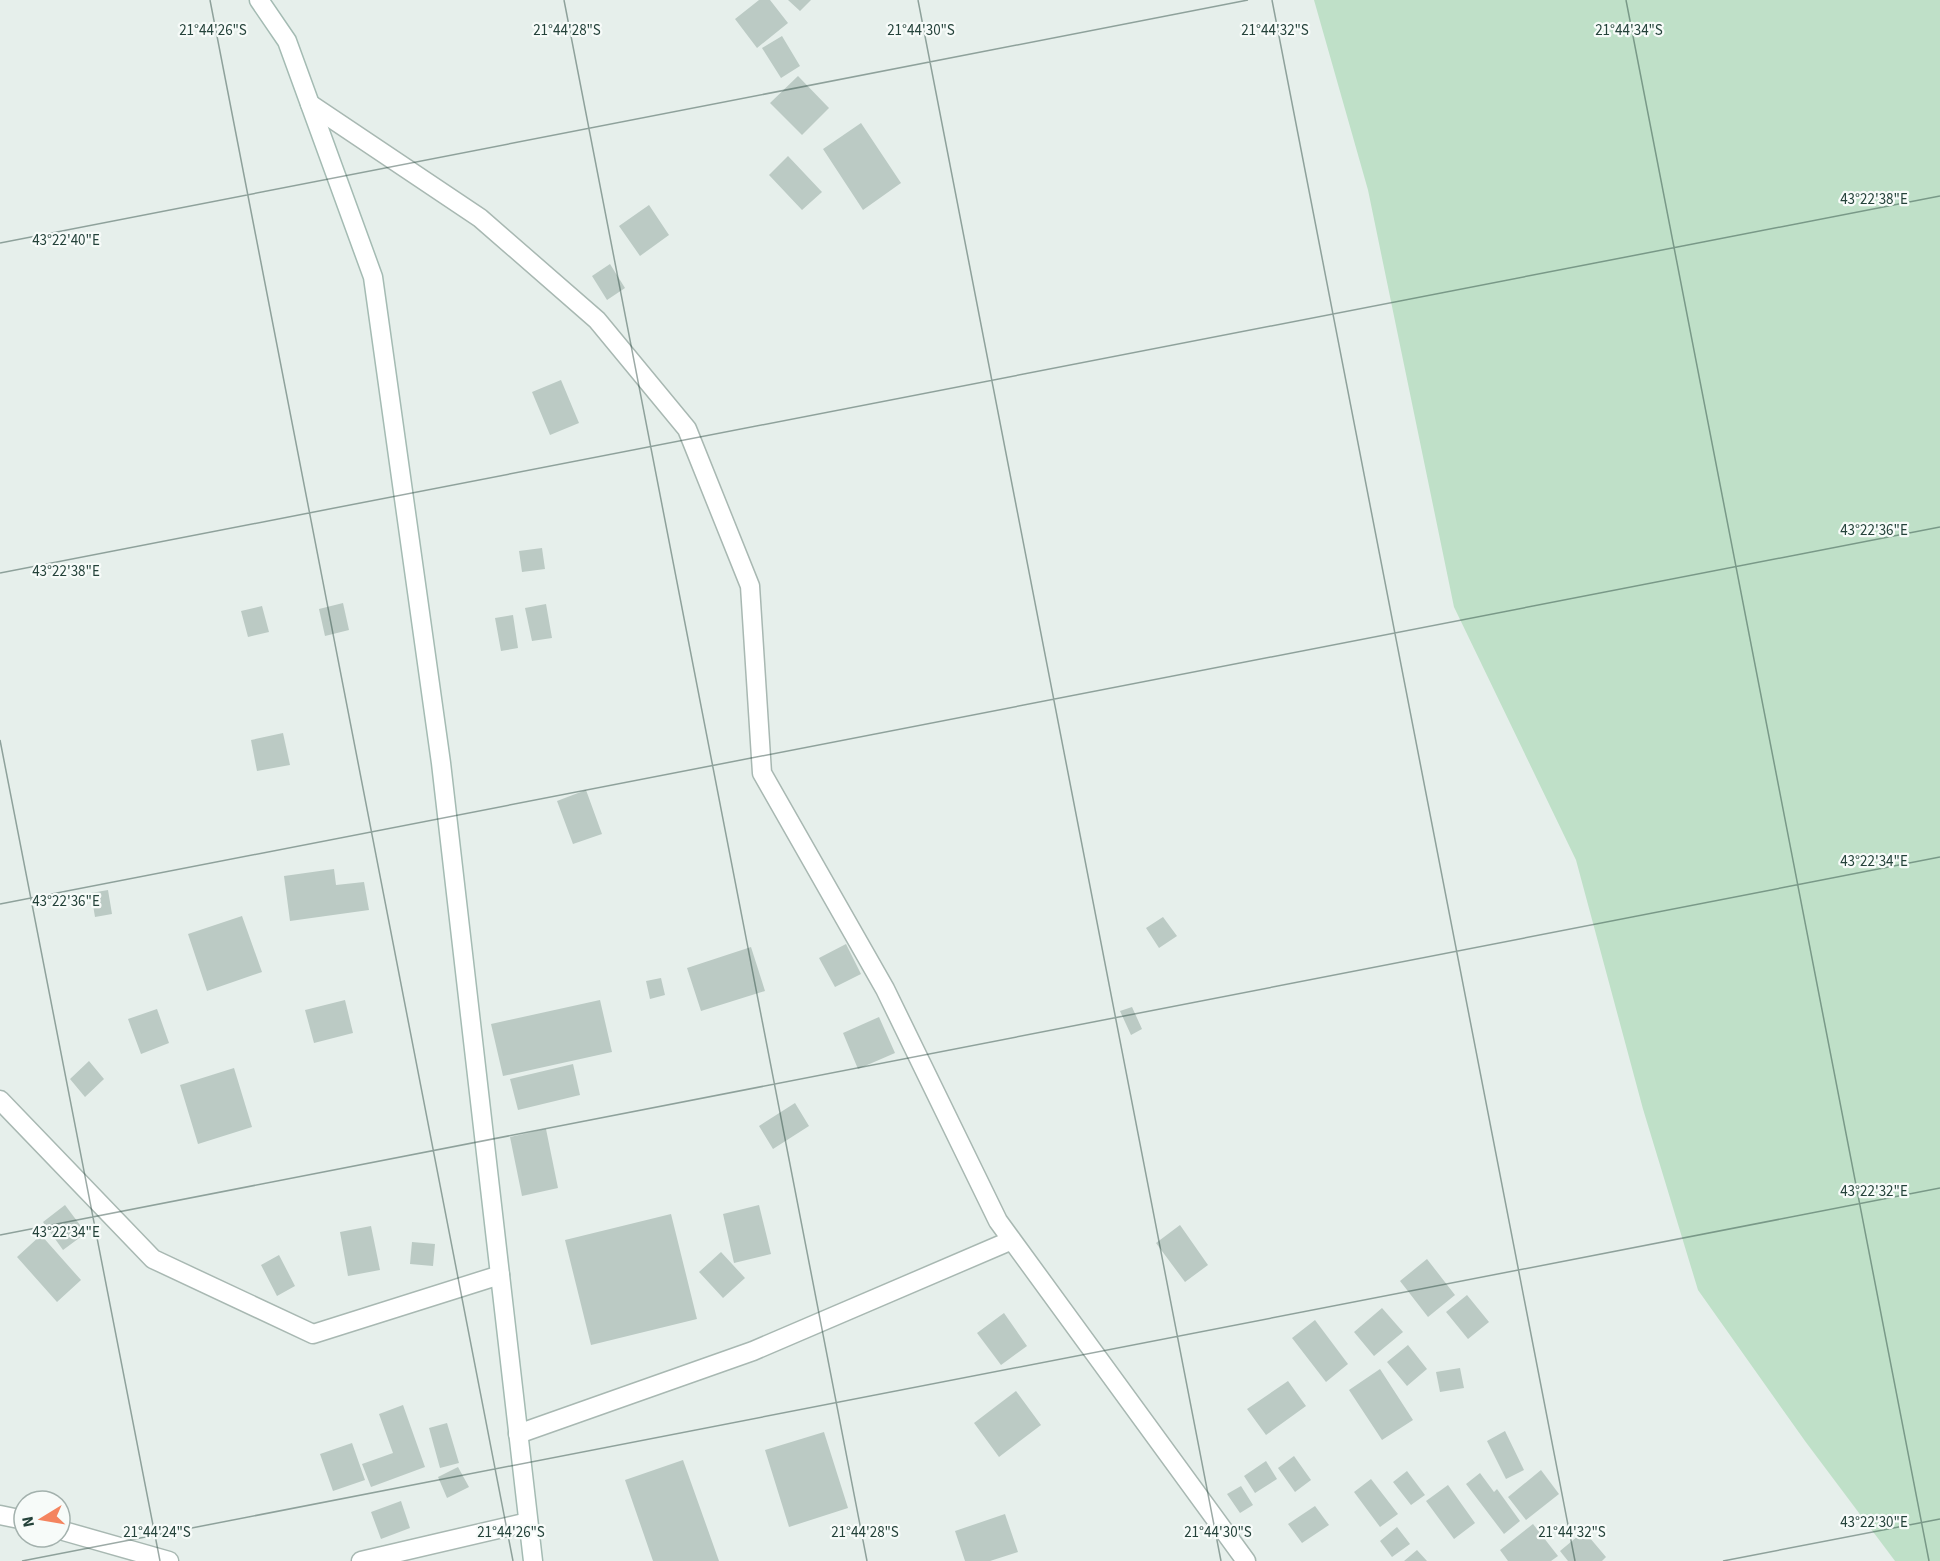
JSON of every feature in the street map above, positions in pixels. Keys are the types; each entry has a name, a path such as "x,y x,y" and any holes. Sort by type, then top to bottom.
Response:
{"street":[{"path":"259,0 287,41 373,277 441,763 533,1561"},
{"path":"310,104 480,218 597,320 687,429 750,586 762,773 885,989 998,1221 1246,1561"},
{"path":"0,1100 153,1259 313,1335 500,1275"},
{"path":"518,1434 753,1351 1012,1240"},
{"path":"361,1561 528,1522"},
{"path":"72,1533 169,1561"}],"green space":[{"path":"1314,0 1940,0 1940,1561 1895,1561 1805,1441 1698,1290 1643,1109 1576,860 1454,607 1368,190"}],"building":[{"path":"759,0 770,0 788,23 757,48 735,19"},
{"path":"788,0 811,0 800,11"},
{"path":"782,36 800,66 781,78 762,48"},
{"path":"798,76 829,108 802,135 770,103"},
{"path":"861,123 901,183 863,210 823,149"},
{"path":"788,156 822,192 802,210 769,175"},
{"path":"649,205 669,235 640,256 619,226"},
{"path":"610,264 625,288 607,300 592,276"},
{"path":"561,380 579,423 550,435 532,392"},
{"path":"542,548 545,569 522,572 519,551"},
{"path":"343,603 349,630 325,636 319,609"},
{"path":"546,604 552,638 532,641 525,608"},
{"path":"262,606 269,632 248,637 241,611"},
{"path":"513,615 518,648 501,651 495,618"},
{"path":"283,733 290,765 257,771 251,740"},
{"path":"586,790 602,834 573,844 557,801"},
{"path":"334,869 336,885 364,882 369,910 290,921 284,876"},
{"path":"108,890 112,914 95,917 91,893"},
{"path":"242,916 262,972 207,991 188,934"},
{"path":"1163,917 1177,936 1159,948 1146,928"},
{"path":"846,944 861,974 835,987 819,958"},
{"path":"751,947 765,991 701,1011 687,968"},
{"path":"661,978 665,995 650,999 646,981"},
{"path":"345,1000 353,1033 314,1043 305,1010"},
{"path":"600,1000 612,1052 503,1076 491,1024"},
{"path":"1132,1007 1142,1029 1131,1035 1120,1011"},
{"path":"157,1009 169,1043 141,1054 128,1019"},
{"path":"879,1017 895,1053 858,1069 843,1033"},
{"path":"89,1061 104,1079 85,1097 70,1079"},
{"path":"573,1064 580,1095 518,1110 510,1079"},
{"path":"234,1068 252,1127 198,1144 180,1085"},
{"path":"795,1103 809,1126 773,1149 759,1126"},
{"path":"546,1129 558,1188 522,1196 510,1137"},
{"path":"65,1205 86,1233 63,1250 43,1222"},
{"path":"759,1205 771,1254 734,1263 723,1214"},
{"path":"671,1214 697,1319 591,1345 565,1240"},
{"path":"1180,1225 1208,1265 1185,1282 1156,1243"},
{"path":"371,1226 380,1270 348,1276 340,1232"},
{"path":"41,1235 81,1280 57,1302 17,1257"},
{"path":"412,1242 435,1244 433,1266 410,1264"},
{"path":"721,1252 745,1278 723,1298 699,1272"},
{"path":"279,1255 295,1286 277,1296 261,1265"},
{"path":"1427,1259 1455,1295 1428,1317 1400,1281"},
{"path":"1467,1295 1489,1322 1468,1339 1446,1312"},
{"path":"1382,1308 1403,1332 1374,1356 1354,1332"},
{"path":"1004,1313 1027,1346 1001,1365 977,1333"},
{"path":"1315,1320 1348,1364 1326,1382 1292,1338"},
{"path":"1408,1345 1427,1369 1407,1386 1387,1362"},
{"path":"1460,1368 1464,1388 1440,1392 1436,1372"},
{"path":"1380,1369 1413,1420 1382,1440 1349,1390"},
{"path":"1288,1381 1306,1406 1266,1435 1247,1409"},
{"path":"1016,1391 1041,1425 999,1457 974,1423"},
{"path":"403,1405 425,1467 371,1487 362,1464 393,1453 379,1414"},
{"path":"447,1423 459,1463 440,1468 429,1428"},
{"path":"1505,1431 1524,1470 1506,1479 1487,1441"},
{"path":"824,1432 848,1508 789,1527 765,1450"},
{"path":"352,1443 365,1480 333,1491 320,1454"},
{"path":"1294,1456 1311,1480 1295,1492 1278,1468"},
{"path":"683,1460 719,1561 653,1561 625,1480"},
{"path":"1266,1461 1277,1479 1255,1493 1244,1476"},
{"path":"458,1467 469,1487 447,1498 438,1477"},
{"path":"1541,1470 1559,1494 1526,1520 1508,1497"},
{"path":"1407,1471 1425,1495 1411,1505 1393,1482"},
{"path":"1480,1473 1494,1492 1497,1489 1520,1521 1504,1534 1466,1484"},
{"path":"1371,1479 1398,1514 1380,1527 1354,1492"},
{"path":"1448,1485 1475,1523 1454,1539 1426,1501"},
{"path":"1241,1486 1253,1505 1240,1513 1227,1494"},
{"path":"401,1501 410,1528 381,1539 371,1512"},
{"path":"1315,1506 1329,1525 1302,1543 1288,1524"},
{"path":"1005,1514 1018,1552 990,1561 965,1561 955,1531"},
{"path":"1533,1524 1558,1556 1551,1561 1508,1561 1500,1550"},
{"path":"1397,1527 1410,1544 1392,1557 1380,1541"},
{"path":"1584,1531 1606,1557 1602,1561 1568,1561 1560,1551"},
{"path":"1417,1550 1427,1561 1404,1561"}]}
